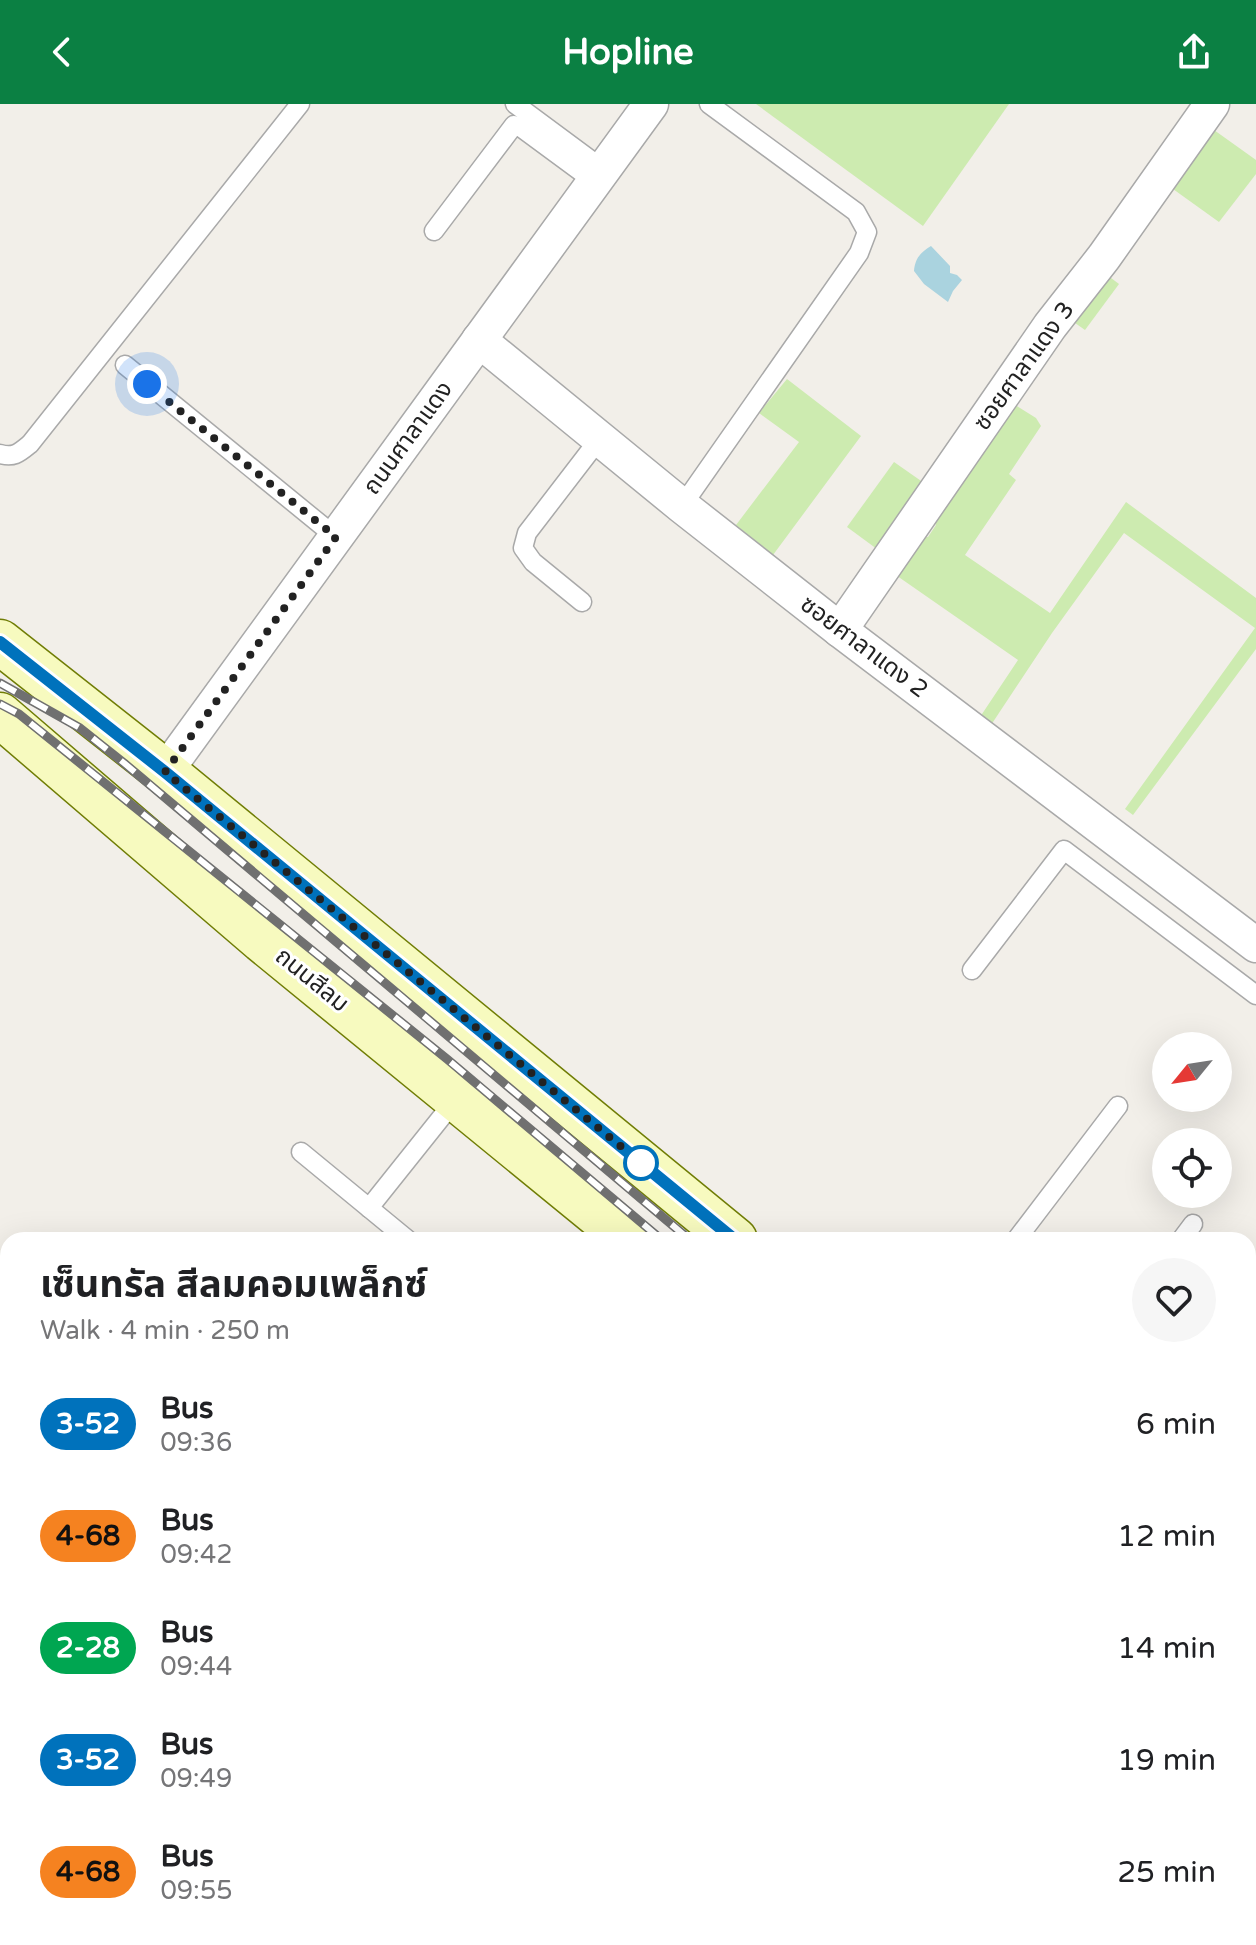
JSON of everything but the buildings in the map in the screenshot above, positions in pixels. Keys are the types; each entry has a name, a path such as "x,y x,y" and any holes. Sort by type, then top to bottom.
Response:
{"main road":[{"path":"0,642 165,772 725,1232"},
{"name":"ถนนสีลม","path":"0,715 262,940 619,1232"}],"street":[{"name":"ถนนศาลาแดง","path":"165,772 651,104"},
{"name":"ซอยศาลาแดง 3","path":"840,630 1050,326 1104,257 1212,104"},
{"name":"ซอยศาลาแดง 2","path":"479,340 840,630 1256,945"}],"lane":[{"path":"0,454 10,456 19,453 30,444 300,104"},
{"path":"515,104 599,176"},
{"path":"682,506 859,253 867,232 856,212 709,104"},
{"path":"434,231 514,125 599,176"},
{"path":"125,365 336,537"},
{"path":"582,602 533,562 523,548 527,533 600,438"},
{"path":"972,970 1064,850 1256,995"},
{"path":"369,1208 456,1099"},
{"path":"1022,1232 1118,1106"},
{"path":"301,1152 398,1232"},
{"path":"1187,1232 1193,1224"}],"green space":[{"path":"756,104 1009,104 923,226"},
{"path":"1207,125 1256,160 1256,174 1219,222 1166,184"},
{"path":"1103,272 1119,284 1085,330 1068,318"},
{"path":"787,379 861,436 773,555 736,525 799,442 759,413"},
{"path":"1009,401 1036,418 1041,426 1009,474 1016,480 965,555 1050,613 1126,502 1256,598 1256,649 1133,815 1125,809 1255,628 1124,533 991,725 980,717 1018,660 890,571 914,536 928,537 936,525 929,514"},
{"path":"894,462 924,483 881,552 847,527"}],"water":[{"path":"931,246 950,266 950,273 962,280 948,302 924,284 914,271 919,256"}],"railway":[{"path":"0,683 80,728 124,763 681,1232"},
{"path":"0,704 19,714 447,1059 652,1232"}],"bus line":[{"name":"3-52","path":"0,642 165,772 725,1232"}],"route":[{"path":"147,384 336,537 165,772 641,1163"}]}
